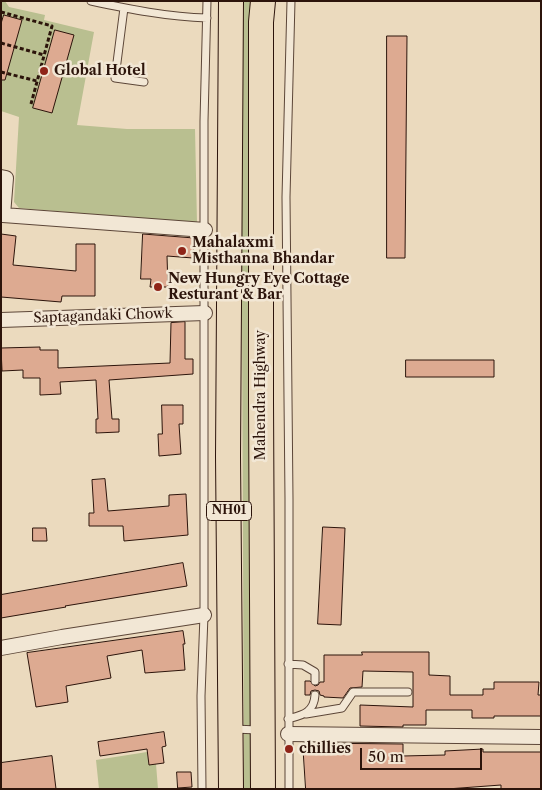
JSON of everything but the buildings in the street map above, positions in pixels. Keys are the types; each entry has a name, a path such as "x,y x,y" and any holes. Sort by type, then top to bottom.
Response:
{"highway":[{"name":"NH01","path":"231,1 228,456 231,789"},
{"name":"Mahendra Highway","path":"263,1 261,22 263,789"}],"street":[{"path":"1,177 6,178 3,215 205,230"},
{"name":"Saptagandaki Chowk","path":"1,320 205,313"},
{"path":"1,648 204,615"},
{"path":"288,734 541,738"}],"lane":[{"path":"91,1 190,18 207,18"},
{"path":"202,789 201,696 204,615 205,313 204,121 207,1"},
{"path":"289,789 286,197 291,1"},
{"path":"124,8 115,78 144,82"},
{"path":"288,664 303,665 315,672 315,681"},
{"path":"288,719 342,708 353,692 408,692"},
{"path":"306,714 315,702 315,695"},
{"path":"230,729 264,730"}],"path":[{"path":"1,12 52,26 31,104"},
{"path":"1,43 44,55"},
{"path":"1,72 37,81"}],"green space":[{"path":"1,1 5,1 9,7 45,15 44,20 94,32 77,125 127,129 195,129 197,223 19,208 14,202 19,117 1,111"},
{"path":"244,1 252,1 254,789 244,789 241,75"},
{"path":"147,752 149,765 156,764 158,789 99,789 96,760"}],"place":[{"name":"Global Hotel","path":"44,71"},
{"name":"Mahalaxmi Misthanna Bhandar","path":"182,251"},
{"name":"New Hungry Eye Cottage Resturant & Bar","path":"158,287"},
{"name":"chillies","path":"289,749"}]}
